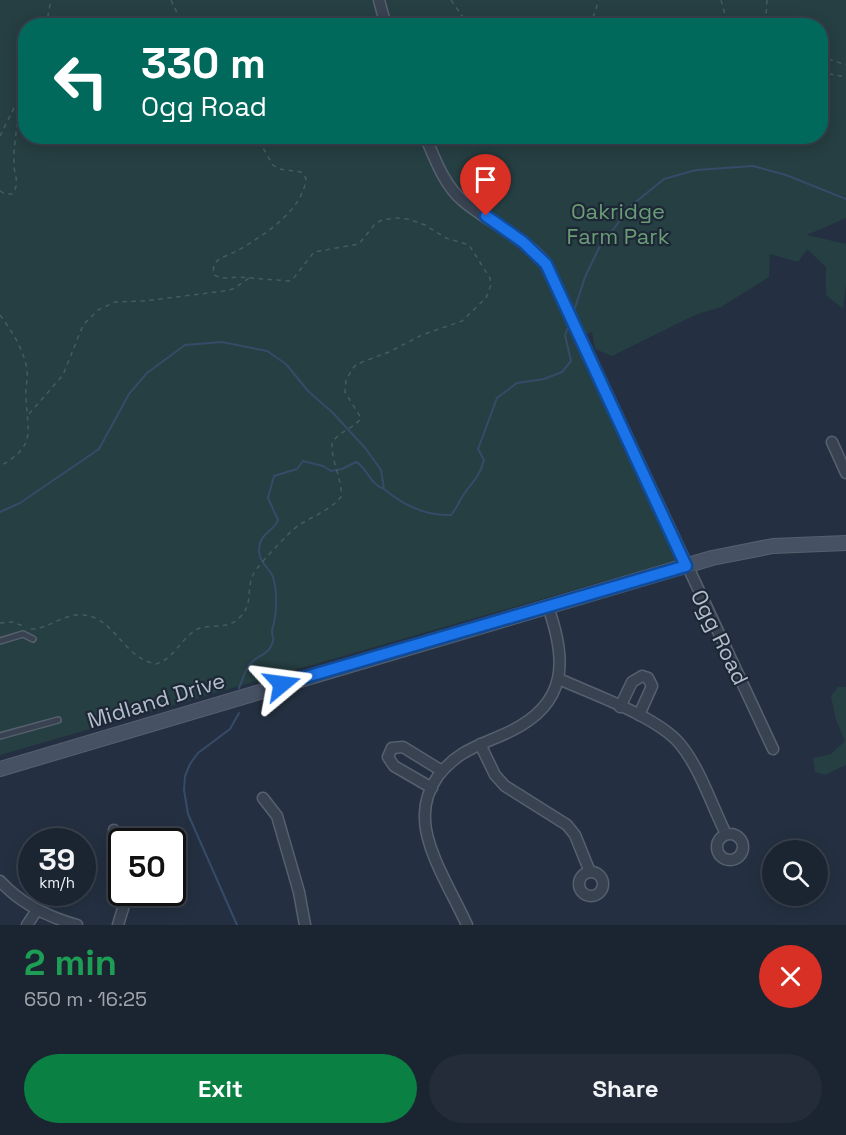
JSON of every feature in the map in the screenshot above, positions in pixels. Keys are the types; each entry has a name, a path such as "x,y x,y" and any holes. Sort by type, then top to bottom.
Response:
{"main road":[{"name":"Midland Drive","path":"0,769 745,550 773,546 846,543"}],"street":[{"path":"379,0 385,18"},
{"name":"Ogg Road","path":"429,144 444,177 455,193 464,202 538,254 552,275 773,749"},
{"path":"832,442 846,473"},
{"path":"467,925 426,834 425,805 442,771 453,759 480,744 510,732 537,714 548,700 559,679 560,649 548,607"},
{"path":"620,707 632,682 642,676 648,678 652,686 651,692 639,715"},
{"path":"559,679 660,726 680,744 693,765 726,834"},
{"path":"480,744 495,775 505,786 567,825 575,835 590,872"},
{"path":"432,788 394,766 388,757 389,752 398,746 403,747 442,771"},
{"path":"263,798 277,816 299,892 305,925"},
{"path":"0,881 19,899 37,910 77,925"},
{"path":"118,925 124,906"},
{"path":"27,925 37,910"}],"lane":[{"path":"0,641 23,634 33,639"},
{"path":"0,736 58,720"}],"path":[{"path":"48,18 51,0"},
{"path":"171,0 179,18"},
{"path":"451,0 463,18"},
{"path":"593,18 599,0"},
{"path":"721,0 726,18"},
{"path":"767,0 767,18"},
{"path":"828,59 846,65"},
{"path":"828,74 846,77"},
{"path":"0,136 18,104"},
{"path":"0,191 12,194 17,184 14,164 18,124"},
{"path":"0,623 13,622 35,629 75,615 89,616 108,627 130,652 156,664 169,657 193,632 203,628 231,624 240,618 248,605 251,580 256,570 294,529 319,515 338,500 342,492 332,443 361,418 348,398 345,386 349,374 357,363 389,352 422,335 462,321 486,298 491,285 490,278 469,245 446,238 425,225 408,219 388,219 375,224 359,244 314,252 289,281 214,275 213,269 216,262 242,248 284,219 300,197 306,178 295,169 279,169 273,165 261,144"},
{"path":"29,414 63,375 82,325 98,310 115,302 144,302 224,291 249,277"},
{"path":"0,315 11,331 25,360 26,399 29,414 26,444 14,457 0,466"}],"green space":[{"name":"Oakridge Farm Park","path":"0,0 846,0 846,218 807,235 846,244 846,285 843,309 826,295 826,267 807,249 798,262 770,254 769,277 721,307 695,315 612,356 595,349 592,332 576,339 677,560 0,755"},
{"path":"838,687 846,687 846,765 825,775 815,772 813,758 831,754 845,741 836,720 831,696"}],"waterway":[{"path":"574,311 585,277 599,248 632,205 664,179 696,170 753,166 786,175 846,199"},
{"path":"0,512 20,503 99,449 129,394 147,373 185,345 222,342 267,351 286,364 308,391 333,413 366,449 381,470 384,489 415,508 432,514 451,515 482,467 484,460 478,449 497,398 517,383 544,379 562,372 571,361 565,335 570,322"},
{"path":"239,688 251,663 269,650 273,641 275,588 273,577 262,561 259,549 262,539 278,520 268,498 274,476 297,469 303,461 323,466 331,471 342,469 356,462 375,483 384,489"},
{"path":"237,925 188,814 184,790 185,776 190,764 198,753 230,729 239,713"}],"route":[{"path":"282,684 686,566 546,264 538,254 486,216"}]}
